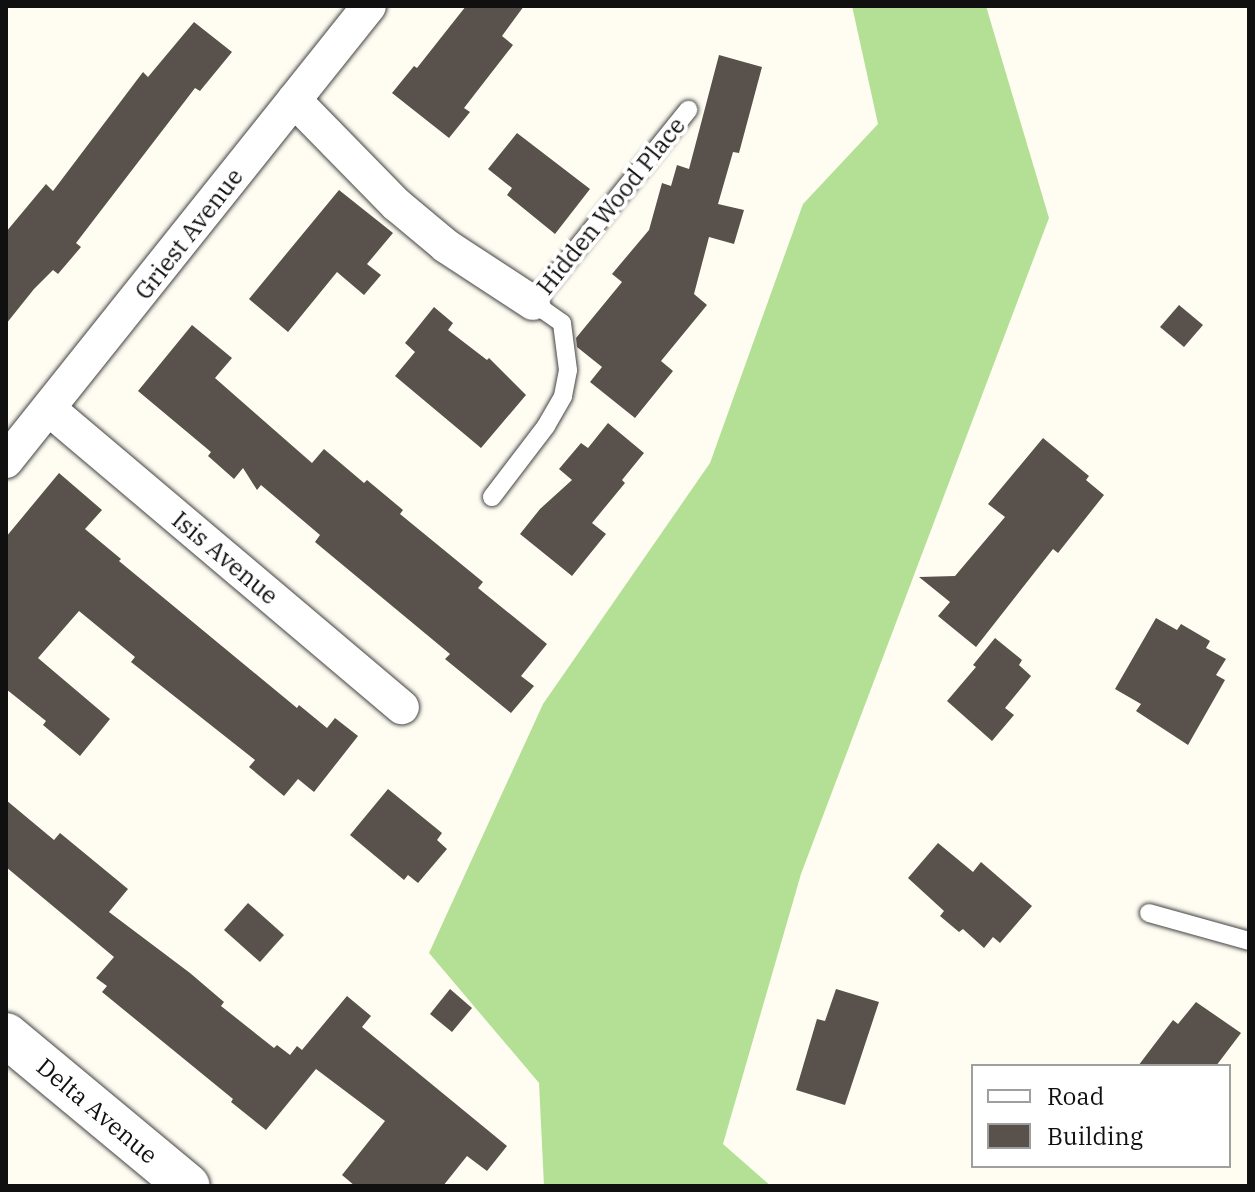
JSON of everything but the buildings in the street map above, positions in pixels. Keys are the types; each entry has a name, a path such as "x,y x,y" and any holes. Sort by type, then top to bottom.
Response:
{"street":[{"name":"Griest Avenue","path":"6,461 369,6"},
{"name":"Hidden Wood Place","path":"294,100 409,215 446,246 533,303"},
{"name":"Isis Avenue","path":"49,409 402,707"},
{"name":"Delta Avenue","path":"6,1035 188,1186"}],"lane":[{"name":"Hidden Wood Place","path":"492,497 546,426 563,396 568,370 562,323 533,303 688,110"},
{"path":"1149,913 1249,941"}],"green space":[{"path":"852,6 986,6 1049,218 801,874 723,1144 771,1186 544,1186 539,1083 429,953 543,704 710,463 803,204 878,124"}]}
